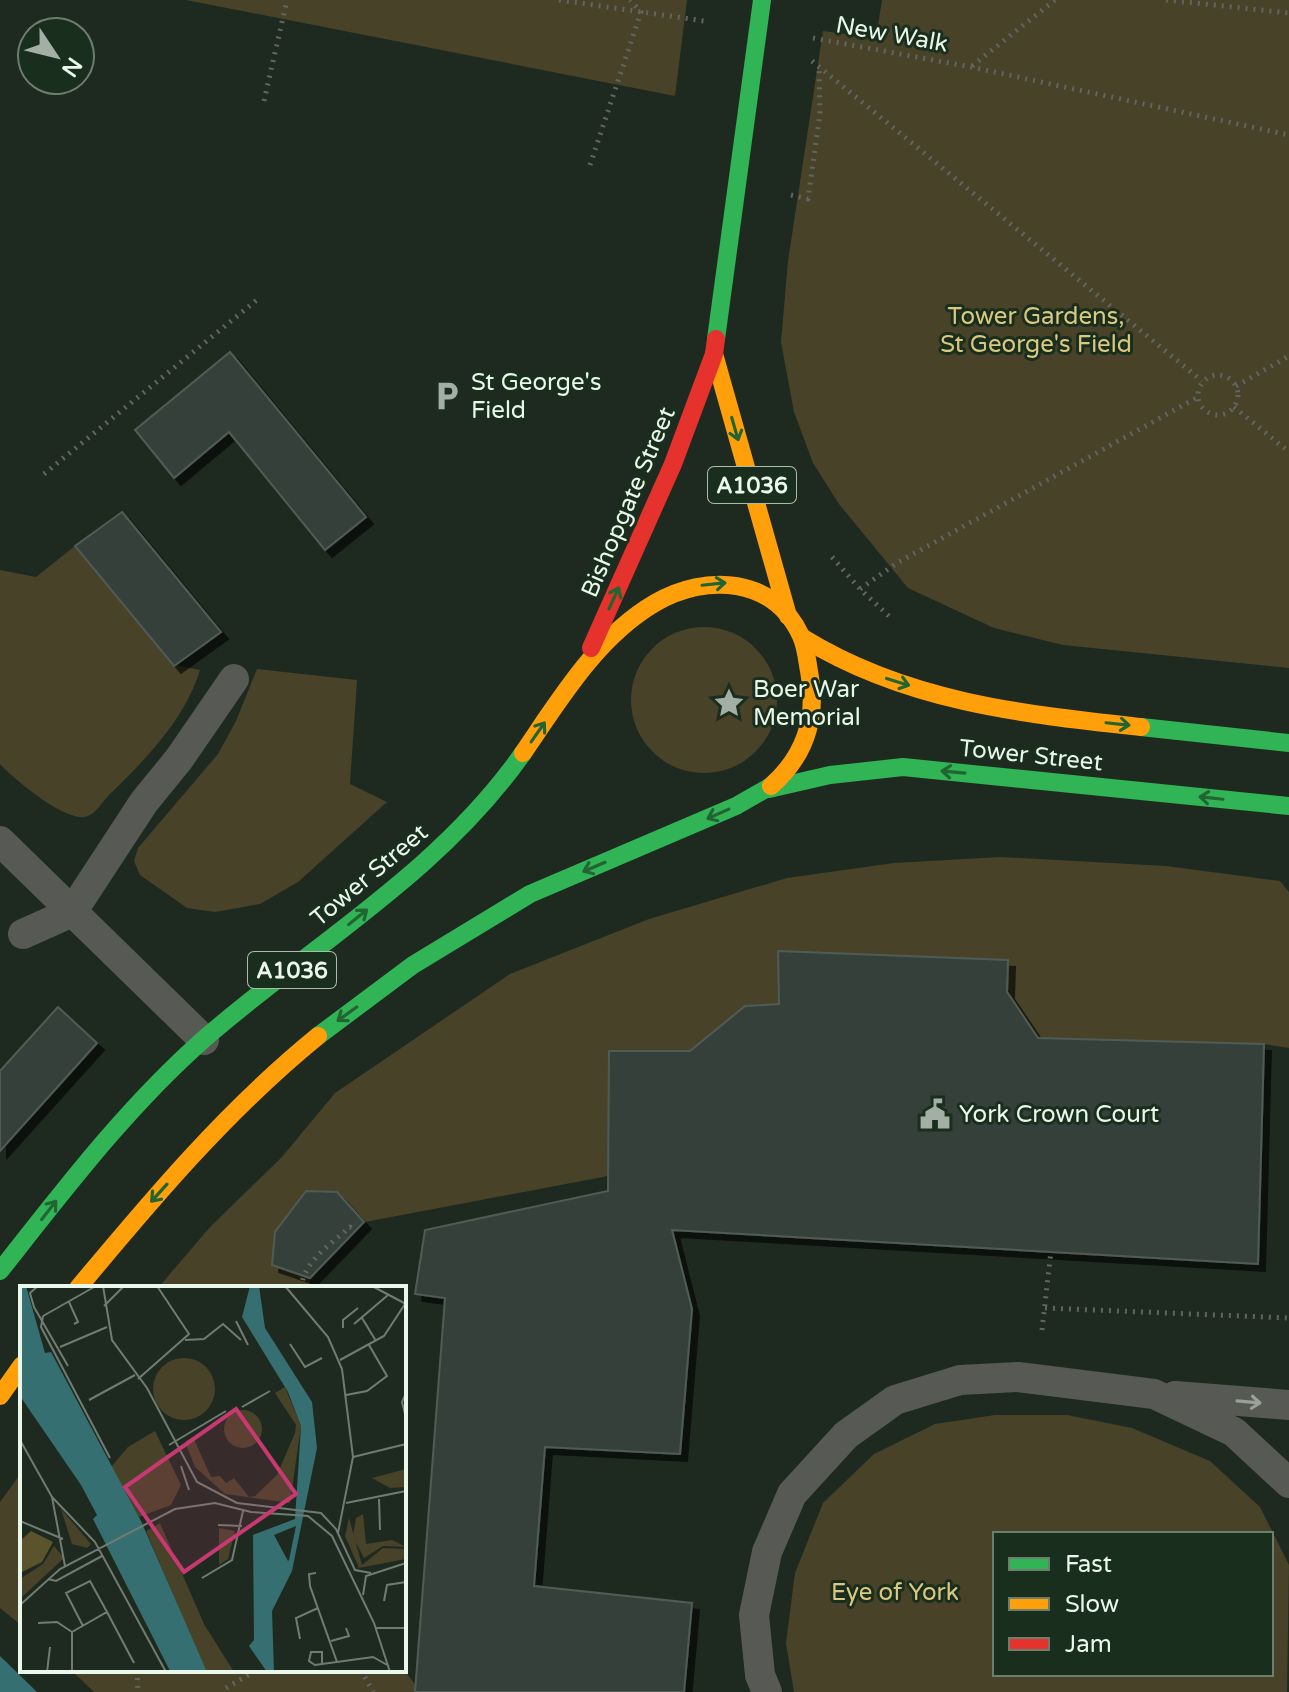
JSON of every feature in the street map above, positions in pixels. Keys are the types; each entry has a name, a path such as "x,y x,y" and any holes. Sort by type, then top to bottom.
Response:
{"main road":[{"name":"Bishopgate Street","path":"581,668 673,464 714,354 762,0"},
{"name":"Bishopgate Street","path":"714,354 788,616"},
{"name":"A1036","path":"80,1286 234,1111 332,1025 444,945 535,891 749,801 769,789 792,765 808,739 814,698 803,638 775,602 741,584 724,582 684,587 654,603 618,629 581,668"},
{"name":"Tower Street","path":"803,638 848,666 968,702 1068,718 1289,743"},
{"name":"Tower Street","path":"0,1271 137,1103 204,1040 433,856 481,808 534,738 581,668"},
{"name":"Tower Street","path":"769,789 830,775 903,767 1289,806"},
{"path":"0,1396 20,1368"}],"lane":[{"path":"23,934 72,912 144,802 179,759 234,679"},
{"path":"2,845 204,1040"},
{"path":"767,1692 760,1675 754,1615 767,1552 792,1494 846,1435 895,1400 960,1380 1018,1377 1154,1394 1289,1405"},
{"path":"1154,1394 1234,1432 1289,1483"}],"path":[{"path":"264,101 287,0"},
{"path":"559,0 719,24"},
{"path":"630,0 641,12"},
{"name":"New Walk","path":"811,38 971,67 1055,0"},
{"path":"1166,0 1289,13"},
{"path":"590,165 641,12"},
{"path":"808,199 820,113 819,66 1202,381"},
{"path":"971,67 1289,135"},
{"path":"44,474 258,299"},
{"path":"1236,386 1289,356"},
{"path":"1215,375 1228,377 1236,386 1234,407 1228,412 1214,414 1202,406 1198,397 1202,381 1215,375"},
{"path":"860,589 897,563 1198,397"},
{"path":"1234,407 1289,452"},
{"path":"826,551 899,626"},
{"path":"301,1286 303,1275 318,1256 350,1227 357,1230"},
{"path":"1042,1335 1051,1251"},
{"path":"1045,1308 1289,1318"},
{"path":"137,1672 138,1692"},
{"path":"226,1688 254,1672"},
{"path":"362,1672 373,1692"}],"green space":[{"path":"186,0 687,0 675,96"},
{"name":"Tower Gardens, St George's Field","path":"882,0 1289,0 1289,668 1063,645 994,628 908,588 839,504 813,463 794,412 781,342 788,261 823,31 876,38"},
{"path":"75,546 174,665 200,670 185,705 163,737 94,812 79,817 41,799 0,764 0,570 36,577"},
{"path":"704,627 732,633 755,649 771,672 777,700 771,728 755,751 732,767 704,773 676,767 653,751 637,728 631,700 637,672 653,649 676,633"},
{"path":"257,669 357,680 350,784 387,802 298,882 260,904 215,912 187,908 140,875 134,861 138,848 218,754 236,721"},
{"path":"1000,857 1166,866 1280,881 1289,892 1289,1048 1264,1044 1038,1038 1007,1015 1007,960 779,951 779,1004 723,1051 609,1051 608,1176 365,1222 337,1193 306,1191 275,1232 272,1265 310,1278 310,1286 160,1286 210,1227 282,1157 335,1093 510,974 649,919 787,878 894,863"},
{"name":"Eye of York","path":"995,1415 1067,1415 1132,1428 1210,1461 1260,1507 1272,1532 993,1532 993,1676 1273,1676 1273,1533 1289,1565 1287,1692 794,1692 786,1643 795,1573 823,1503 874,1454 935,1424"},
{"path":"20,1475 20,1624 0,1608 0,1502"},
{"path":"73,1672 406,1672 421,1692 94,1692"}],"water":[{"path":"0,1656 37,1692 0,1692"}],"building":[{"path":"230,352 366,517 325,550 229,432 174,478 135,430"},
{"path":"122,512 221,632 174,666 75,546"},
{"path":"778,951 1008,960 1007,992 1038,1038 1264,1044 1258,1264 672,1230 692,1309 680,1454 545,1447 534,1586 692,1603 684,1692 415,1692 445,1298 415,1294 425,1230 608,1191 609,1051 690,1051 745,1006 779,1004"},
{"path":"58,1007 97,1043 0,1151 0,1071"},
{"path":"306,1191 337,1192 364,1222 310,1278 272,1265 275,1232"}],"traffic: fast":[{"path":"716,339 762,0"},
{"path":"1141,727 1289,743"},
{"path":"0,1271 97,1150 175,1065 245,1005 414,871 490,796 523,753"},
{"path":"769,789 830,775 903,767 1289,806"},
{"path":"318,1036 413,965 530,894 736,806 771,786"}],"traffic: slow":[{"path":"714,354 788,616"},
{"path":"523,753 581,670 634,617 675,593 696,587 737,586 774,602 789,616 801,636 807,658 812,704 806,734 793,761 771,786"},
{"path":"803,638 843,660 924,691 1009,710 1141,727"},
{"path":"80,1286 163,1188 222,1125 318,1036"},
{"path":"0,1396 20,1368"}],"traffic: jam":[{"path":"591,648 673,464 714,354 716,339"}],"place":[{"name":"St George's Field","path":"447,396"},
{"name":"Boer War Memorial","path":"729,703"},
{"name":"York Crown Court","path":"935,1114"}]}
